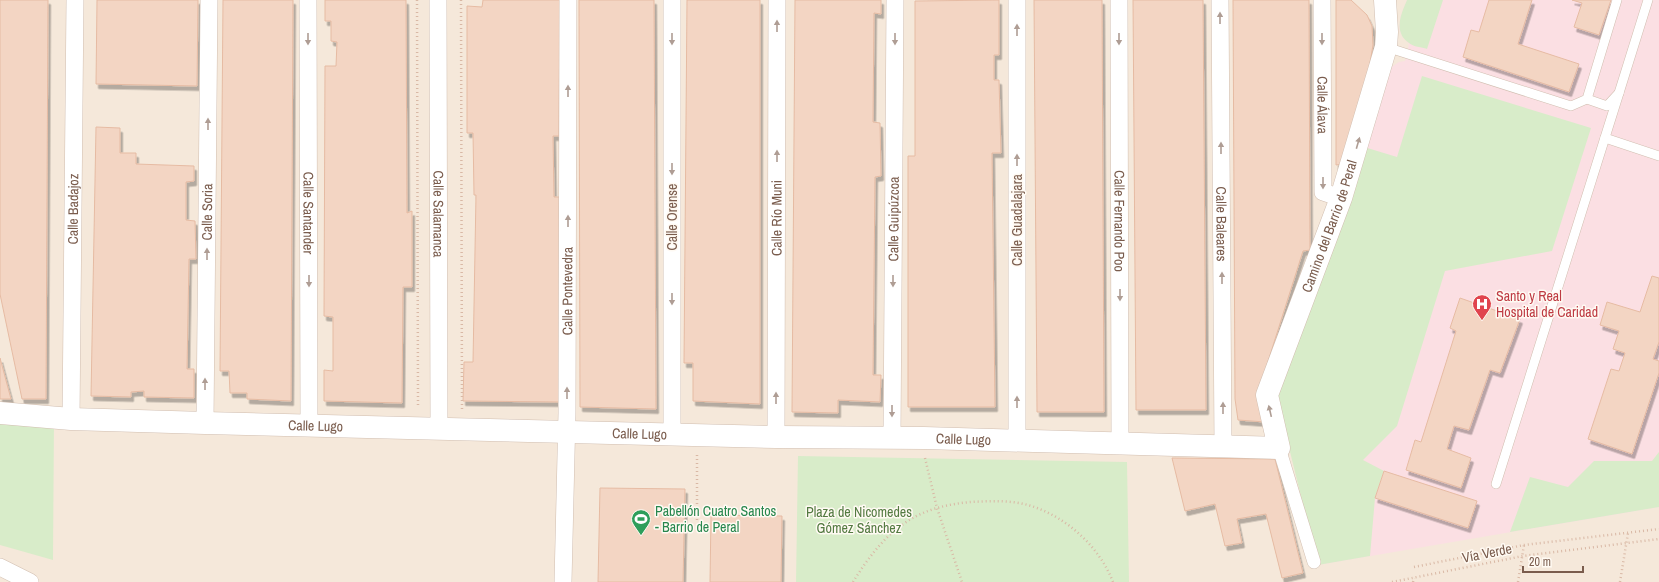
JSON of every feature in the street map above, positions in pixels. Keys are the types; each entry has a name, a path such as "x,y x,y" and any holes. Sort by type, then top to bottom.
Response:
{"street":[{"name":"Calle Badajoz","path":"71,419 75,0"},
{"name":"Calle Soria","path":"205,423 208,0"},
{"name":"Calle Santander","path":"308,0 309,426"},
{"name":"Calle Salamanca","path":"438,0 439,429"},
{"name":"Calle Pontevedra","path":"563,582 567,432 568,0"},
{"name":"Calle Orense","path":"672,0 672,434"},
{"name":"Calle Río Muni","path":"776,437 777,0"},
{"name":"Calle Guipúzcoa","path":"892,438 895,0"},
{"name":"Calle Guadalajara","path":"1017,0 1017,441"},
{"name":"Calle Fernando Poo","path":"1119,0 1120,443"},
{"name":"Calle Baleares","path":"1220,0 1223,447"},
{"name":"Calle Álava","path":"1322,0 1323,192 1341,198"},
{"name":"Camino del Barrio de Peral","path":"1279,448 1267,395 1341,198 1386,48 1387,32 1385,0"},
{"name":"Calle Lugo","path":"4,418 776,437 1120,443 1279,448"},
{"path":"1279,448 1314,562"},
{"path":"0,567 30,582"}],"lane":[{"path":"1587,99 1617,0"},
{"path":"1496,484 1648,0"},
{"path":"1386,48 1571,106 1587,99 1607,106 1619,93"},
{"path":"1605,138 1659,156"}],"path":[{"path":"417,0 418,409"},
{"path":"461,0 462,410"},
{"path":"696,520 697,435"},
{"path":"925,460 937,508 962,582"},
{"path":"853,582 871,555 887,538 903,525 937,508 958,503 995,501 1028,505 1061,521 1079,534 1098,553 1105,563 1113,582"},
{"name":"Vía Verde","path":"1414,568 1524,545 1659,529"},
{"path":"1620,582 1628,532"},
{"name":"Vía Verde","path":"1392,582 1523,556 1659,540"},
{"path":"1518,582 1524,545"},
{"path":"1413,582 1414,578"}],"shaded area":[{"path":"0,0 1659,0 1659,582 0,582"},
{"name":"Santo y Real Hospital de Caridad","path":"1407,0 1659,0 1659,507 1318,565 1278,388 1390,68 1399,62 1405,61 1409,44 1400,32 1399,26 1401,15"}],"green space":[{"path":"1407,0 1443,0 1427,49 1411,44 1404,39 1401,34 1401,17"},
{"path":"1422,76 1591,128 1552,251 1445,271 1397,426 1363,460 1384,471 1375,498 1370,556 1318,565 1277,399 1364,147 1397,157"},
{"path":"54,418 53,560 0,545 0,424"},
{"path":"1659,452 1659,507 1510,532 1530,477 1568,487 1594,461 1652,461"},
{"name":"Plaza de Nicomedes Gómez Sánchez","path":"798,456 1127,462 1129,582 796,582"}],"building":[{"path":"0,0 48,0 46,399 22,399 0,294"},
{"path":"97,0 198,0 197,86 96,84"},
{"path":"223,0 293,0 291,401 247,399 247,393 230,393 229,371 220,371"},
{"path":"325,0 406,0 407,213 412,211 412,287 403,287 402,403 324,401 324,370 333,371 333,317 324,316 325,66 336,66 337,42 331,41 331,21 325,21"},
{"path":"483,0 560,0 559,136 553,136 554,197 560,197 559,402 463,401 464,362 473,362 476,195 474,195 473,133 467,133 467,6 482,7"},
{"path":"579,0 654,0 656,409 580,407"},
{"path":"687,0 760,0 760,404 693,401 693,363 684,363"},
{"path":"795,0 881,0 881,14 874,13 873,122 880,123 881,176 875,177 873,375 881,375 880,402 838,400 838,413 792,412"},
{"path":"999,0 999,55 994,55 994,80 999,80 1001,153 992,153 995,407 908,407 908,156 915,156 915,1"},
{"path":"1034,0 1102,0 1104,412 1037,412"},
{"path":"1133,0 1203,0 1206,410 1136,410"},
{"path":"1233,0 1309,0 1310,250 1303,251 1258,393 1265,422 1238,420 1235,399"},
{"path":"1336,0 1351,0 1367,15 1372,26 1373,45 1369,69 1343,164 1336,165"},
{"path":"1489,0 1532,0 1518,44 1579,64 1569,92 1463,57 1471,30 1479,32"},
{"path":"1572,0 1611,0 1599,35 1574,27 1582,3"},
{"path":"96,127 120,128 120,153 136,153 136,164 194,166 194,181 186,182 186,220 195,221 196,259 189,259 187,369 194,369 194,398 144,397 144,391 131,392 131,397 91,396"},
{"path":"1652,276 1659,278 1659,342 1653,359 1659,361 1659,373 1632,454 1588,439 1611,369 1619,371 1625,353 1613,349 1619,331 1600,325 1607,302 1640,312"},
{"path":"1460,298 1520,319 1500,373 1490,370 1469,430 1454,426 1447,449 1471,458 1461,488 1406,470 1415,440 1421,442 1456,331 1450,328"},
{"path":"0,358 11,399 0,399"},
{"path":"1172,458 1275,459 1303,573 1282,578 1266,514 1237,519 1242,543 1225,546 1215,504 1185,511"},
{"path":"1384,471 1477,501 1468,528 1375,498"},
{"name":"Pabellón Cuatro Santos - Barrio de Peral","path":"600,488 685,489 683,582 598,582"},
{"path":"711,515 782,516 781,582 710,582"}],"place":[{"name":"Santo y Real Hospital de Caridad","path":"1482,321"},
{"name":"Pabellón Cuatro Santos - Barrio de Peral","path":"641,536"}]}
